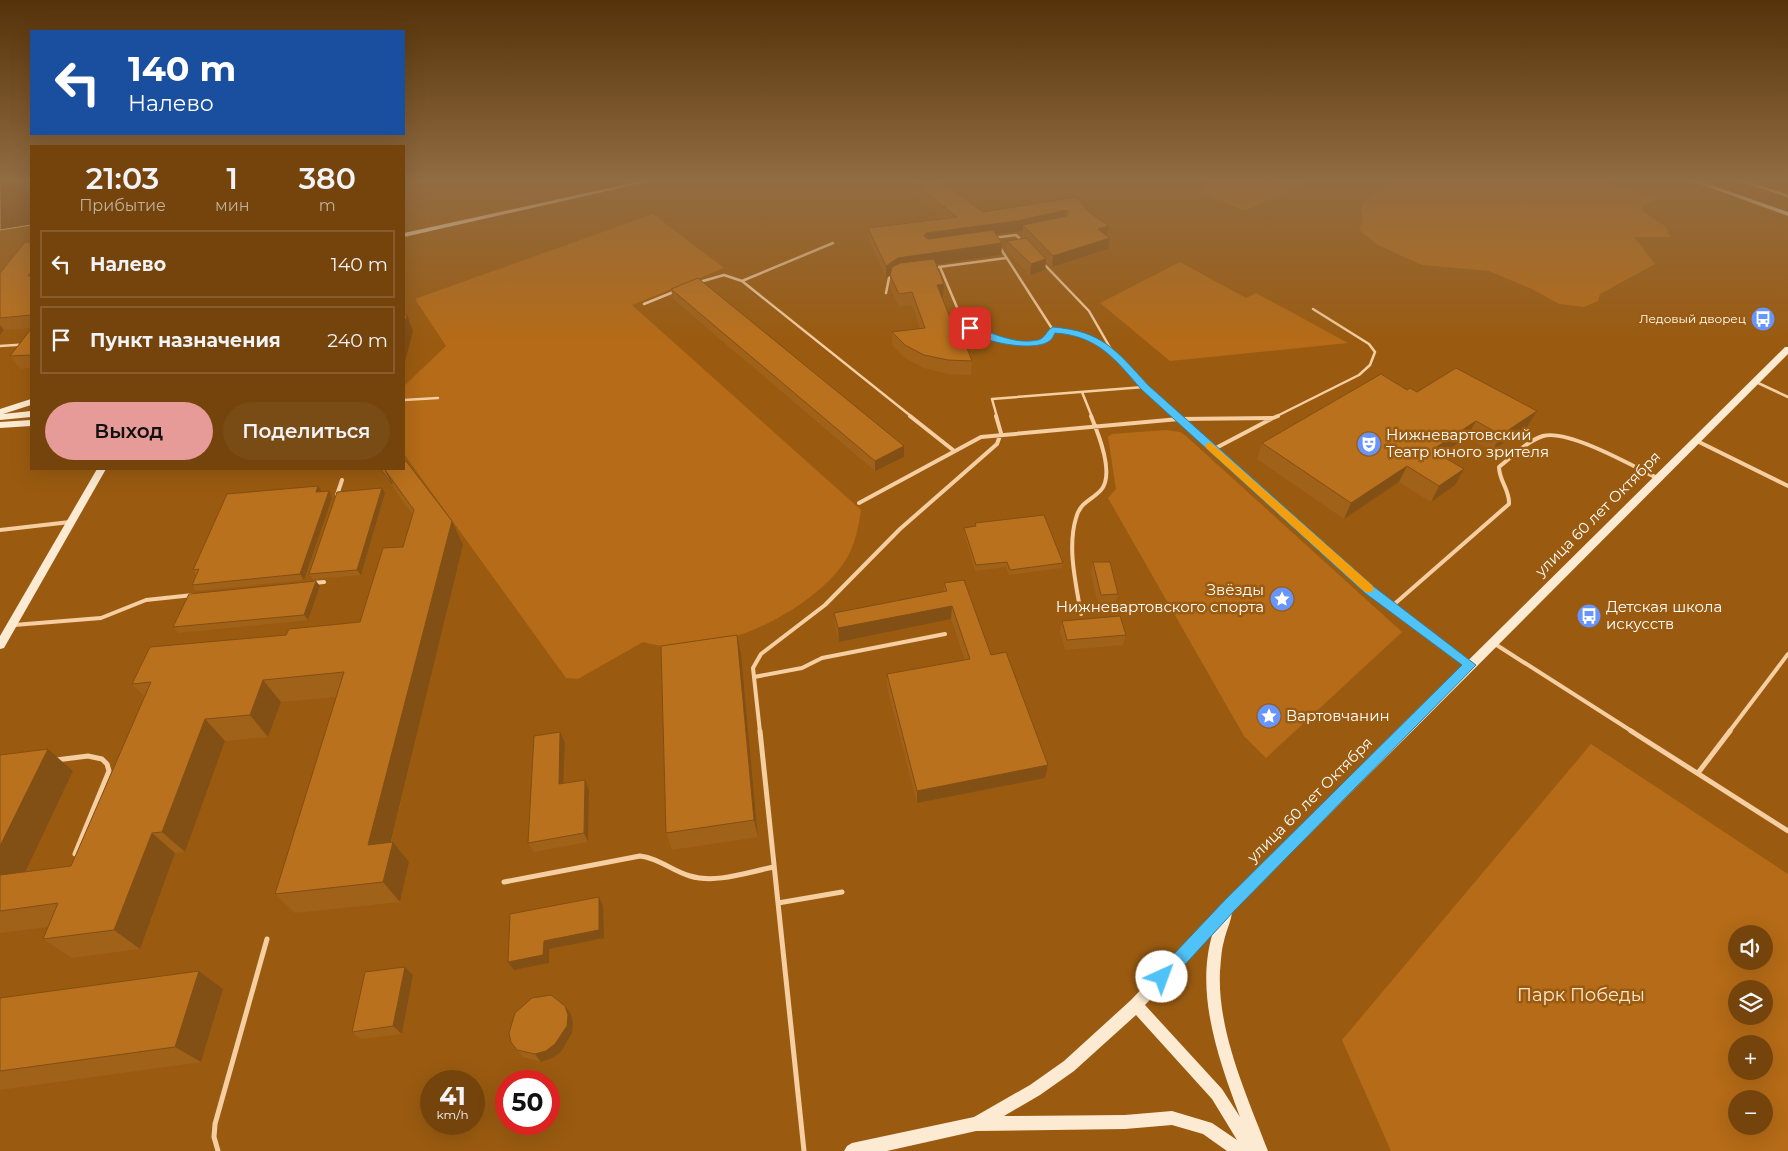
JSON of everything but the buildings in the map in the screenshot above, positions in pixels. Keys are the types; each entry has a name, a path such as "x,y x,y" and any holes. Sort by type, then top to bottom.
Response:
{"main road":[{"name":"улица 60 лет Октября","path":"852,1151 976,1124 1035,1090 1069,1066 1136,1005 1230,905 1788,349"},
{"path":"0,412 30,402"},
{"path":"0,417 30,414"},
{"path":"0,426 30,423"},
{"path":"89,491 93,470"},
{"path":"0,645 100,470"},
{"path":"1230,905 1220,927 1214,954 1215,1013 1224,1047 1260,1151"},
{"path":"1136,1005 1217,1094 1252,1151"},
{"path":"976,1124 1124,1122 1172,1118 1207,1128 1240,1151"}],"lane":[{"path":"984,239 1022,234"},
{"path":"1016,235 1026,245 1018,247"},
{"path":"994,238 1053,330"},
{"path":"742,281 833,244"},
{"path":"1000,249 1009,248"},
{"path":"932,268 1006,258"},
{"path":"1038,258 1089,311 1112,351 1144,387 1391,607 1470,665"},
{"path":"940,267 964,324 975,332 1012,342 1032,344 1047,339 1053,330"},
{"path":"886,293 889,278 898,273"},
{"path":"687,287 724,275 742,281 953,450"},
{"path":"644,304 678,290"},
{"path":"1214,449 1359,375 1374,360 1375,352 1369,344 1313,309"},
{"path":"1053,330 1080,333 1112,351"},
{"path":"0,346 30,344"},
{"path":"1756,382 1788,397"},
{"path":"804,1151 753,668 761,654 825,605 900,529 1000,441 1001,433 992,399 1144,387"},
{"path":"1082,392 1102,451 1106,479 1101,491 1083,502 1077,514 1074,539 1074,571 1082,614"},
{"path":"405,400 438,398"},
{"path":"858,503 953,450 981,437 1001,433 1180,419 1274,418"},
{"path":"1391,607 1509,504 1510,499 1498,472 1499,467 1542,436 1562,436 1612,455 1659,479"},
{"path":"1697,441 1788,486"},
{"path":"336,499 342,480"},
{"path":"0,530 72,521"},
{"path":"307,584 324,582"},
{"path":"12,625 100,618 146,600 201,594"},
{"path":"754,677 802,668 822,658 946,634"},
{"path":"1492,643 1788,830"},
{"path":"1698,773 1788,654"},
{"path":"46,761 93,756 103,758 108,764 109,771 75,854"},
{"path":"504,882 640,856 651,856 690,876 706,878 774,867"},
{"path":"778,903 842,892"},
{"path":"218,1151 214,1137 215,1124 266,939"}],"green space":[{"path":"598,234 679,234 724,268 632,305 861,510 855,540 841,567 824,586 802,603 778,618 751,631 723,640 695,645 668,646 643,642 578,679 566,678 405,455 405,385 446,346 415,299"},
{"path":"1364,234 1669,234 1670,237 1634,237 1655,264 1600,294 1598,301 1584,307 1559,304 1532,289 1489,271 1422,265 1378,245"},
{"path":"1180,262 1246,298 1256,293 1348,343 1170,361 1100,303"},
{"path":"1166,430 1180,432 1186,436 1402,632 1266,758 1244,736 1108,498 1116,489 1108,437 1112,434"},
{"name":"Парк Победы","path":"1591,744 1788,874 1788,1151 1391,1151 1342,1040"}],"slow traffic":[{"path":"1210,445 1369,589"}],"place":[{"name":"Ледовый дворец","path":"1763,319"},
{"name":"Нижневартовский Театр юного зрителя","path":"1369,444"},
{"name":"Звёзды Нижневартовского спорта","path":"1282,599"},
{"name":"Детская школа искусств","path":"1589,616"},
{"name":"Вартовчанин","path":"1269,716"}],"route":[{"path":"970,328 982,335 1021,344 1032,344 1047,339 1053,330 1080,333 1112,351 1125,368 1144,387 1369,590 1470,665 1230,905 1162,977"}]}
